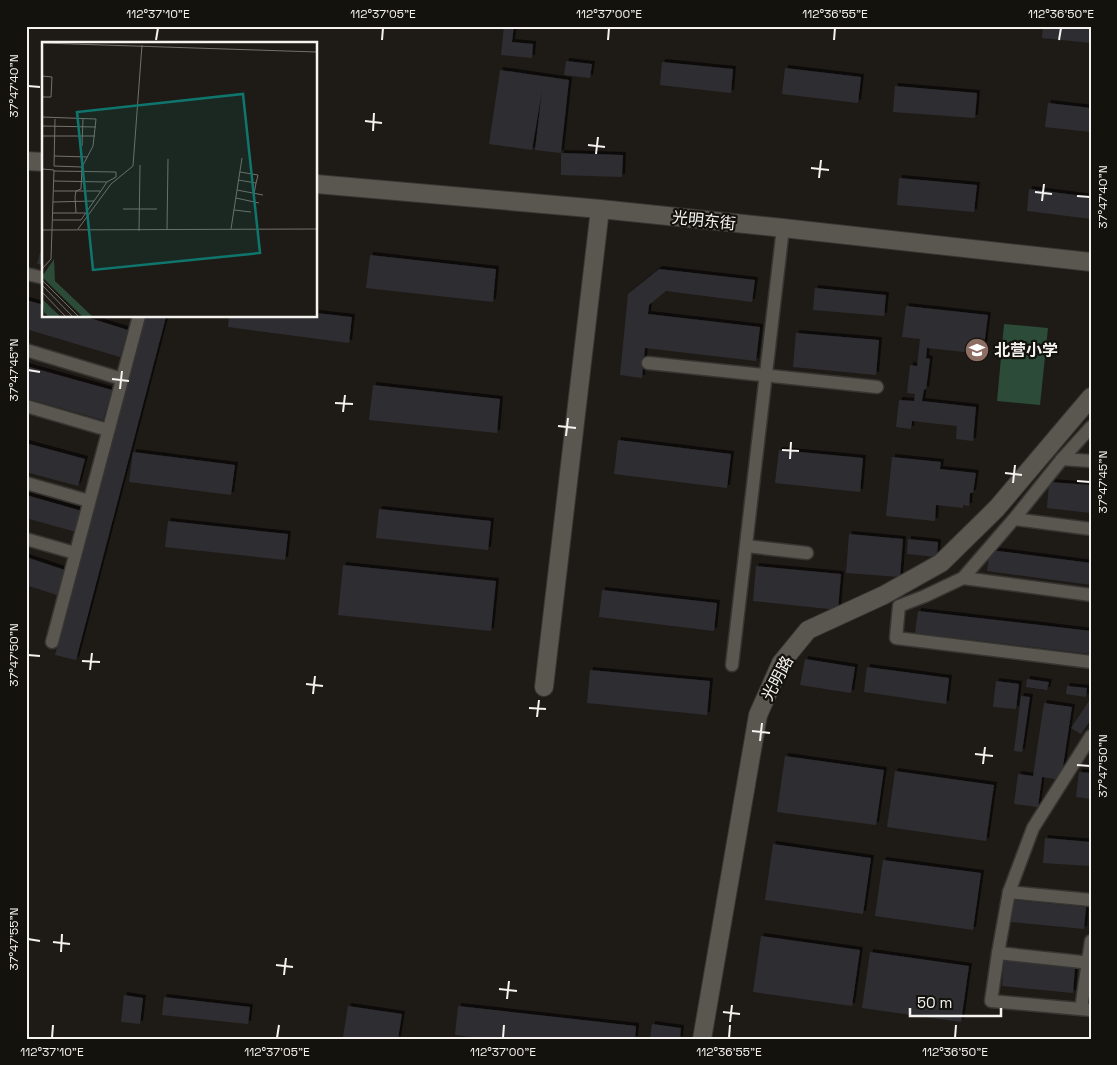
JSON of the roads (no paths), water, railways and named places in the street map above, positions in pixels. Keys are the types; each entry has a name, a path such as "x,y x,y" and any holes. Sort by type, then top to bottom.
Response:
{"street":[{"path":"26,161 42,162"},
{"name":"光明东街","path":"318,184 600,209 1091,262"},
{"path":"544,687 600,209"},
{"path":"732,666 783,228"},
{"path":"27,274 42,278"},
{"path":"52,642 138,318"},
{"path":"26,350 122,378"},
{"path":"648,363 877,387"},
{"name":"光明路","path":"702,1039 758,715 782,663 808,630 884,595 941,563 997,508 1091,397"},
{"path":"26,406 108,430"},
{"path":"1091,427 963,578 899,606 896,638 1091,662"},
{"path":"1062,459 1091,461"},
{"path":"26,483 89,501"},
{"path":"1014,519 1091,529"},
{"path":"26,539 76,553"},
{"path":"746,546 808,553"},
{"path":"963,578 1091,594"},
{"path":"1091,736 1033,828 1009,892 991,1001 1086,1010 1091,941"},
{"path":"1076,759 1091,761"},
{"path":"1009,892 1091,900"},
{"path":"998,953 1089,963"}],"place":[{"name":"北营小学","path":"977,350"}]}
